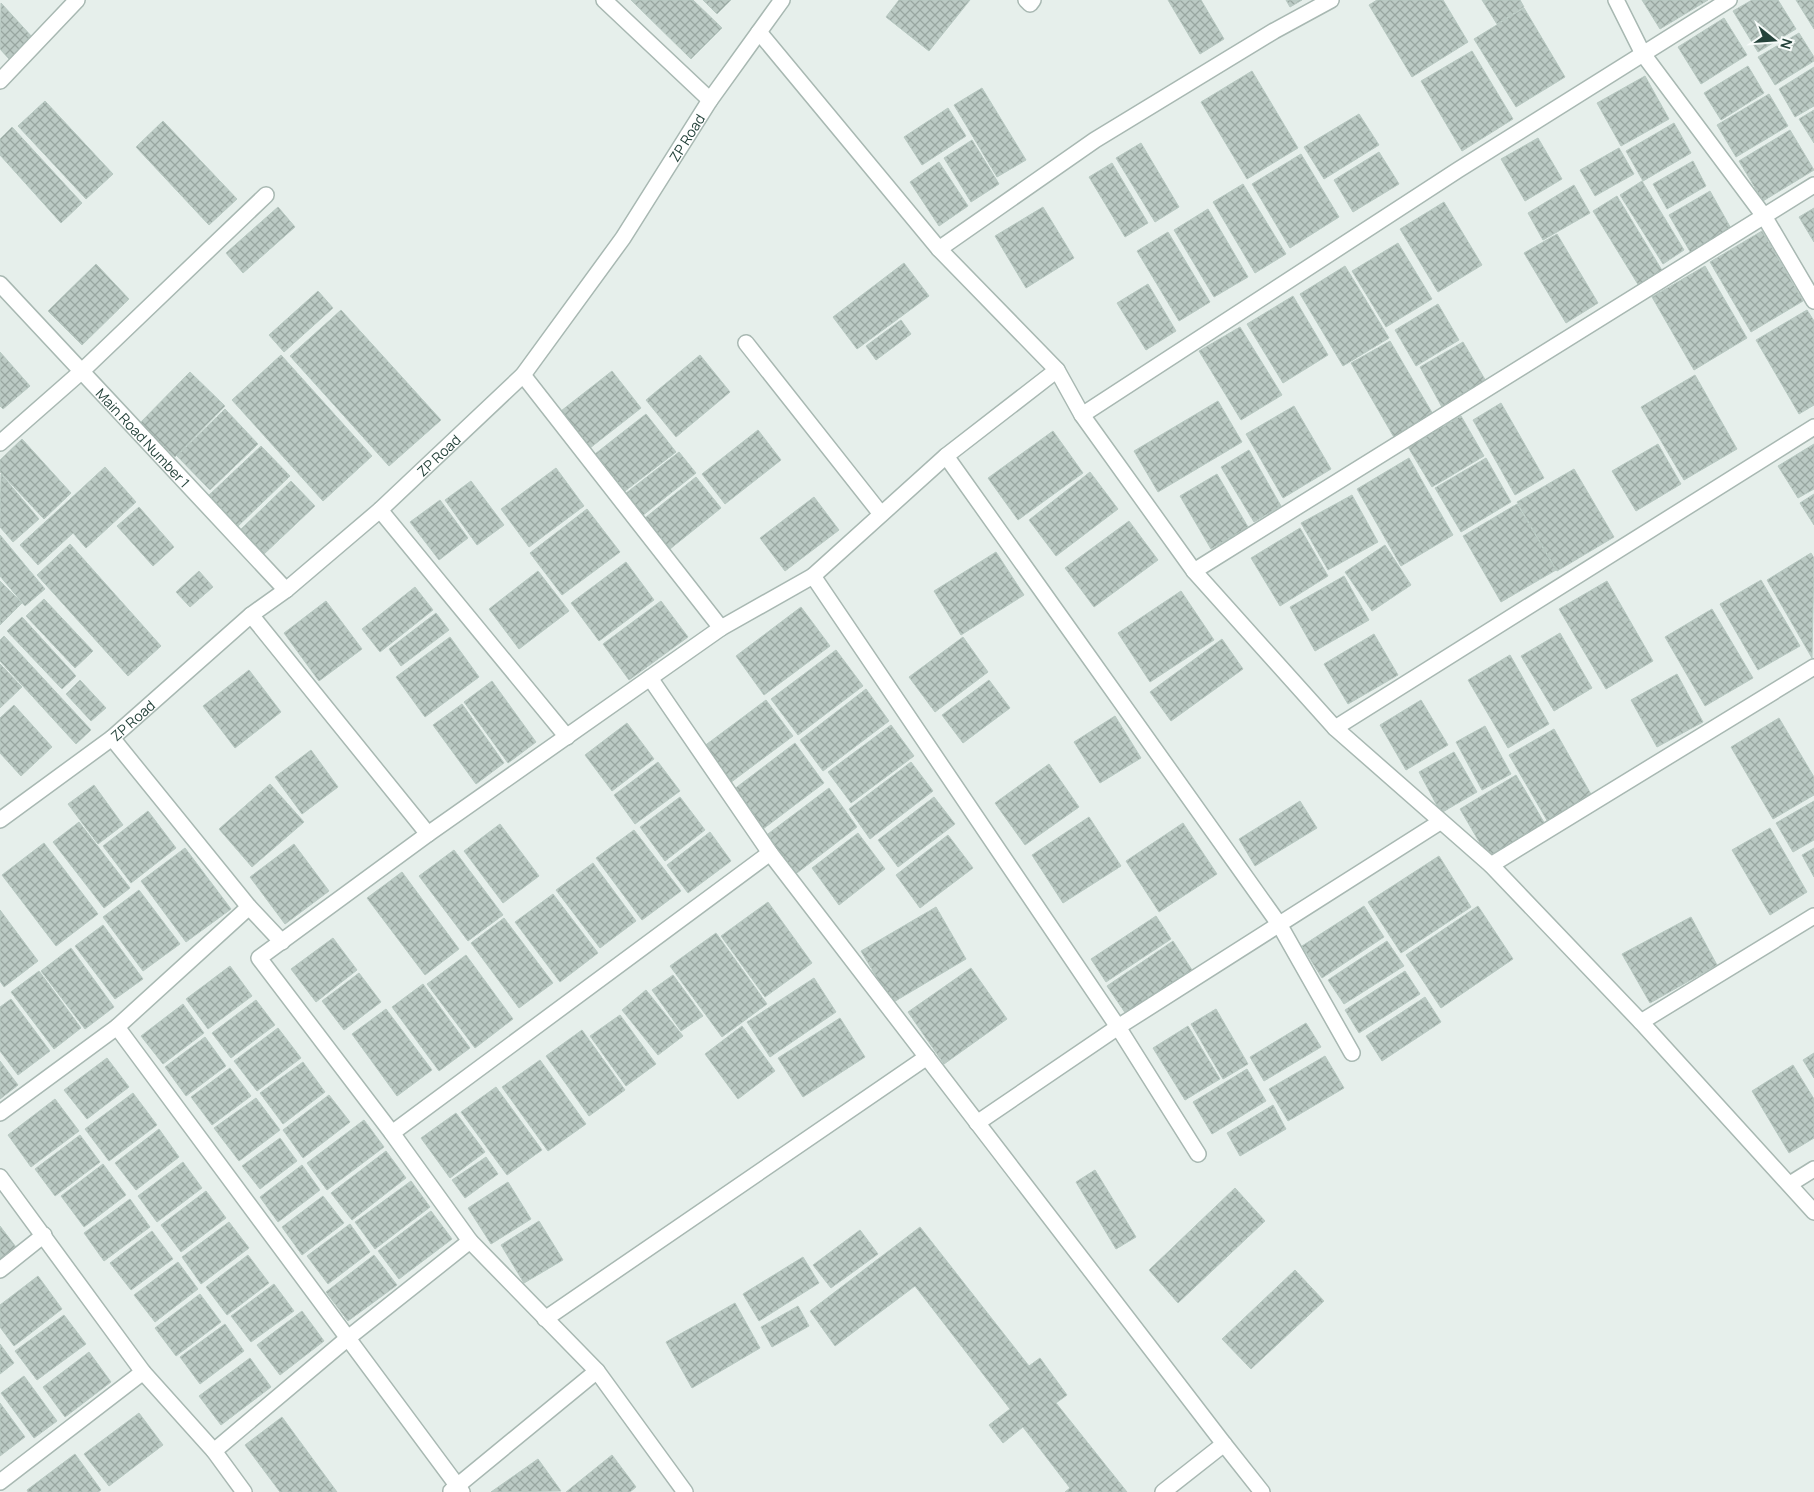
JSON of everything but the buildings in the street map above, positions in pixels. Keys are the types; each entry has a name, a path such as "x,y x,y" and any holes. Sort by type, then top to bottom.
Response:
{"street":[{"path":"0,81 77,0"},
{"path":"604,0 710,100"},
{"name":"ZP Road","path":"0,820 112,738 252,616 286,590 380,510 522,375 623,238 710,100 782,0"},
{"path":"1026,0 1030,4 1033,0"},
{"path":"939,249 1095,140 1274,31 1331,0"},
{"path":"1616,0 1643,54 1764,216 1814,301"},
{"path":"1082,414 1449,175 1729,0"},
{"path":"759,32 939,249 1057,370 1082,414 1194,571 1335,728 1491,865 1641,1022 1814,1212"},
{"path":"1194,571 1814,185"},
{"path":"0,443 82,371 266,194"},
{"name":"Main Road Number 1","path":"0,284 286,590"},
{"path":"746,343 881,514"},
{"path":"685,1492 596,1371 470,1242 392,1133 259,958 428,834 721,628 813,576 946,456 1057,370"},
{"path":"522,375 721,628"},
{"path":"1335,728 1814,427"},
{"path":"946,456 1279,924 1352,1053"},
{"path":"380,510 567,737"},
{"path":"813,576 1118,1027 1198,1154"},
{"path":"252,616 428,834"},
{"path":"1491,865 1814,667"},
{"path":"650,678 770,853 1262,1492"},
{"path":"112,738 249,907 282,942"},
{"path":"978,1123 1118,1027 1440,822"},
{"path":"392,1133 770,853"},
{"path":"0,1114 117,1027 249,907"},
{"path":"1641,1022 1814,916"},
{"path":"117,1027 348,1338 456,1490 596,1371"},
{"path":"545,1319 927,1057"},
{"path":"1790,1184 1814,1169"},
{"path":"0,1177 143,1372 214,1451 244,1492"},
{"path":"0,1270 44,1235"},
{"path":"214,1451 348,1338 470,1242"},
{"path":"4,1485 143,1372"},
{"path":"1163,1492 1224,1444"}]}
